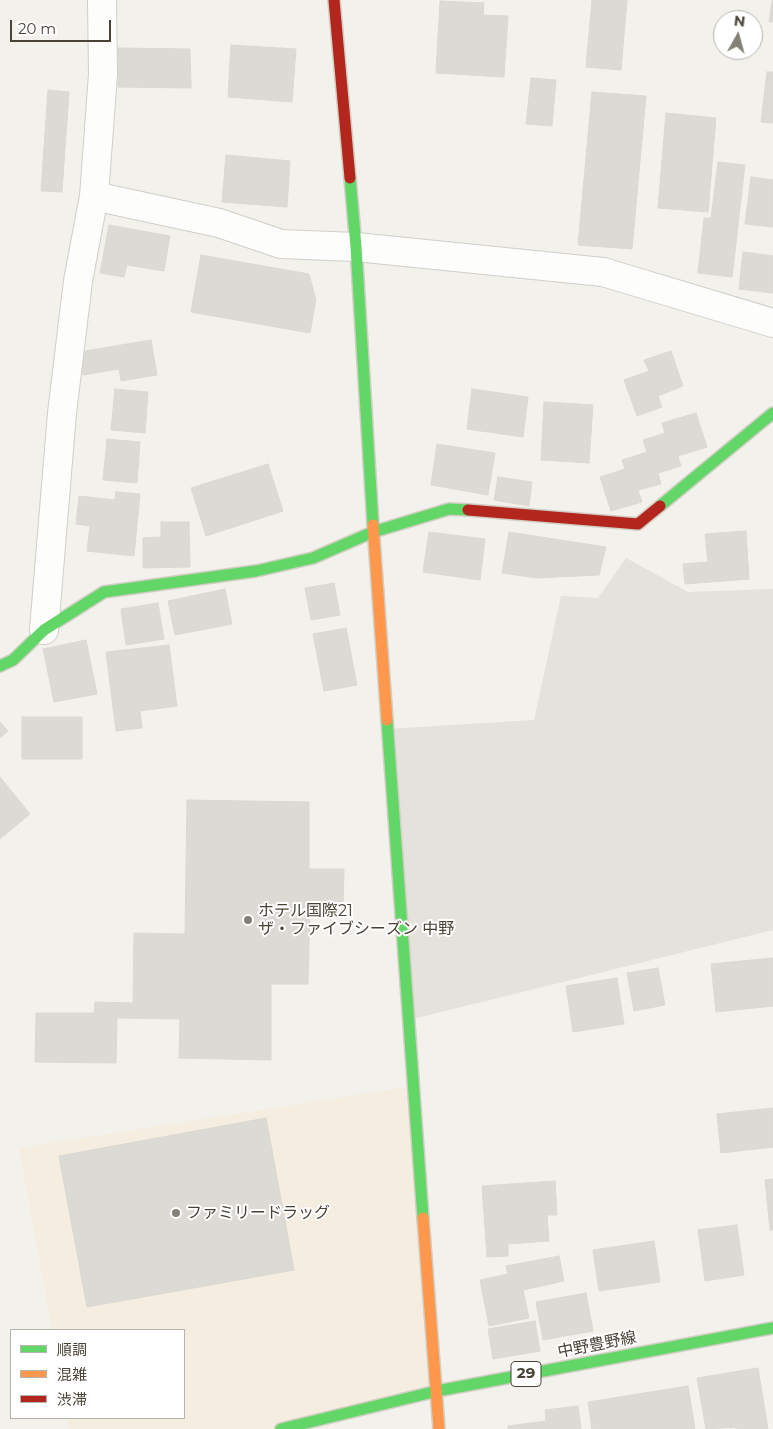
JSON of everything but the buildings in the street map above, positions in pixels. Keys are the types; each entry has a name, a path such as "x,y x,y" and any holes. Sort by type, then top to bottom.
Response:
{"street":[{"path":"44,630 62,413 78,281 94,196 103,74 102,0"},
{"path":"334,0 356,247 373,532 439,1429"},
{"path":"94,196 219,223 281,244 356,247 603,272 773,322"},
{"path":"0,666 14,660 44,630 104,592 256,571 313,558 373,532 449,509 638,524 773,413"},
{"name":"中野豊野線","path":"281,1429 437,1391 773,1328"}],"shaded area":[{"path":"626,558 688,592 773,589 773,930 409,1020 388,729 534,720 561,596 598,598"},
{"path":"414,1086 437,1391 281,1429 69,1429 67,1419 185,1419 185,1329 52,1329 19,1148"}],"traffic: fast":[{"path":"350,178 373,525"},
{"path":"660,506 773,413"},
{"path":"0,666 13,660 44,630 104,592 256,571 313,558 373,532 449,509 468,510"},
{"path":"387,720 423,1218"},
{"path":"281,1429 437,1391 773,1328"}],"traffic: slow":[{"path":"373,525 387,720"},
{"path":"423,1218 439,1429"}],"traffic: jam":[{"path":"334,0 350,178"},
{"path":"468,510 638,524 660,506"}],"place":[{"name":"ホテル国際21 ザ・ファイブシーズン 中野","path":"248,920"},
{"name":"ファミリードラッグ","path":"176,1213"}]}
